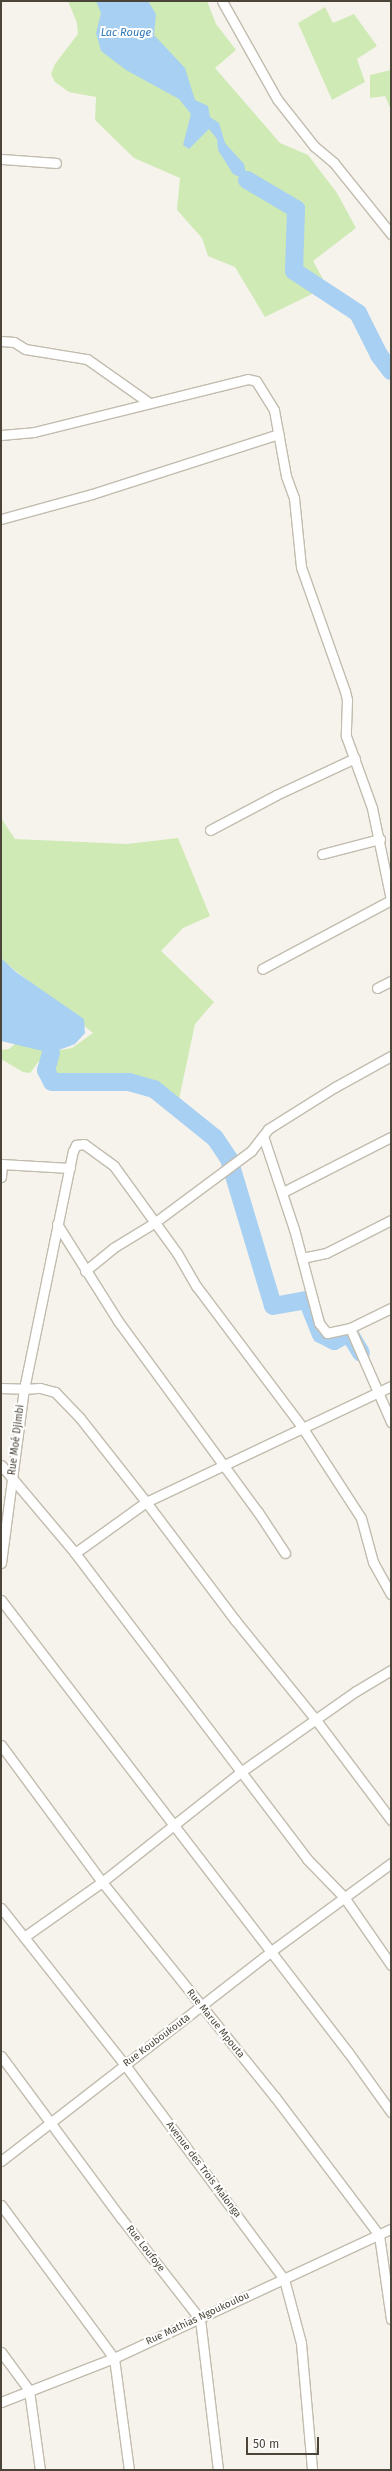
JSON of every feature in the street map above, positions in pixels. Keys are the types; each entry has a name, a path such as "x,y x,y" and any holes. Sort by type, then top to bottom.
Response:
{"street":[{"path":"222,1 277,99 314,146 334,163 391,234"},
{"path":"1,159 56,163"},
{"path":"1,341 17,343 25,349 88,359 148,402"},
{"path":"1,435 34,432 148,402 184,396 248,379 256,381 274,410 286,476 294,498 301,567 345,691 347,700 346,736 355,758 380,839 385,878 391,900 262,969"},
{"path":"1,519 92,494 278,434"},
{"path":"210,830 276,795 355,758"},
{"path":"322,854 380,839"},
{"path":"376,988 391,981"},
{"path":"85,1271 113,1248 154,1222 252,1151 263,1136 276,1123 391,1056"},
{"path":"263,1136 283,1192 322,1329 327,1332 350,1328 391,1308"},
{"path":"283,1192 391,1137"},
{"name":"Rue Moé Djimbi","path":"1,1563 24,1389 56,1224 76,1145 84,1144 92,1148 114,1166 154,1222"},
{"path":"1,1177 2,1164 70,1168"},
{"path":"302,1258 326,1253 391,1220"},
{"path":"154,1222 177,1253 197,1287 302,1427 362,1518 373,1562 391,1594"},
{"path":"56,1224 85,1271 258,1512 285,1553"},
{"path":"350,1328 391,1422"},
{"path":"75,1553 146,1502 223,1464 391,1386"},
{"path":"1,1388 40,1388 55,1392 80,1418 146,1502 234,1620 316,1720 391,1820"},
{"path":"1,1465 75,1553 242,1771 307,1859 344,1897 391,1965"},
{"path":"1,1600 391,2112"},
{"path":"24,1937 102,1882 242,1771 391,1670"},
{"name":"Rue Marue Mpouta","path":"1,1745 102,1882 201,2008 275,2097 379,2235 391,2319"},
{"name":"Rue Kouboukouta","path":"1,2161 201,2008 270,1952 391,1863"},
{"name":"Avenue des Trois Malonga","path":"1,1908 125,2065 284,2278 300,2343 312,2470"},
{"name":"Rue Loufoye","path":"1,2056 200,2319"},
{"path":"1,2205 114,2358 129,2470"},
{"name":"Rue Mathias Ngoukoulou","path":"1,2402 114,2358 391,2229"},
{"path":"200,2319 218,2470"},
{"path":"1,2352 30,2390 40,2470"}],"green space":[{"path":"68,1 207,1 216,24 236,50 215,68 280,143 308,155 337,193 356,228 313,261 323,279 314,293 265,317 235,267 208,256 202,238 177,210 180,178 134,158 95,120 96,97 69,92 55,82 51,74 55,64 78,34 77,23"},
{"path":"325,7 333,23 354,14 377,46 357,59 365,82 332,100 298,23"},
{"path":"391,70 391,110 385,96 370,98 370,75"},
{"path":"1,818 15,839 127,844 178,838 210,916 183,928 161,951 214,1002 195,1024 179,1099 99,1083 64,1081 39,1061 30,1073 23,1072 1,1059 1,1050 9,1049 27,1034 45,1046 43,1053 72,1048 93,1033 1,959"}],"water":[{"name":"Lac Rouge","path":"96,1 148,1 156,14 154,35 185,68 195,100 208,106 210,117 219,123 225,143 244,164 247,180 233,174 218,150 217,139 209,129 189,149 183,145 191,114 179,99 126,70 101,51 96,33 101,13"},
{"path":"1,958 16,972 84,1019 85,1033 75,1044 51,1053 1,1041"}],"waterway":[{"path":"247,180 296,209 294,271 358,313 379,355 391,371"},
{"path":"51,1053 46,1070 52,1082 129,1082 154,1089 215,1138 229,1159 273,1306 307,1300 321,1334 334,1341 349,1333 361,1353"}]}
